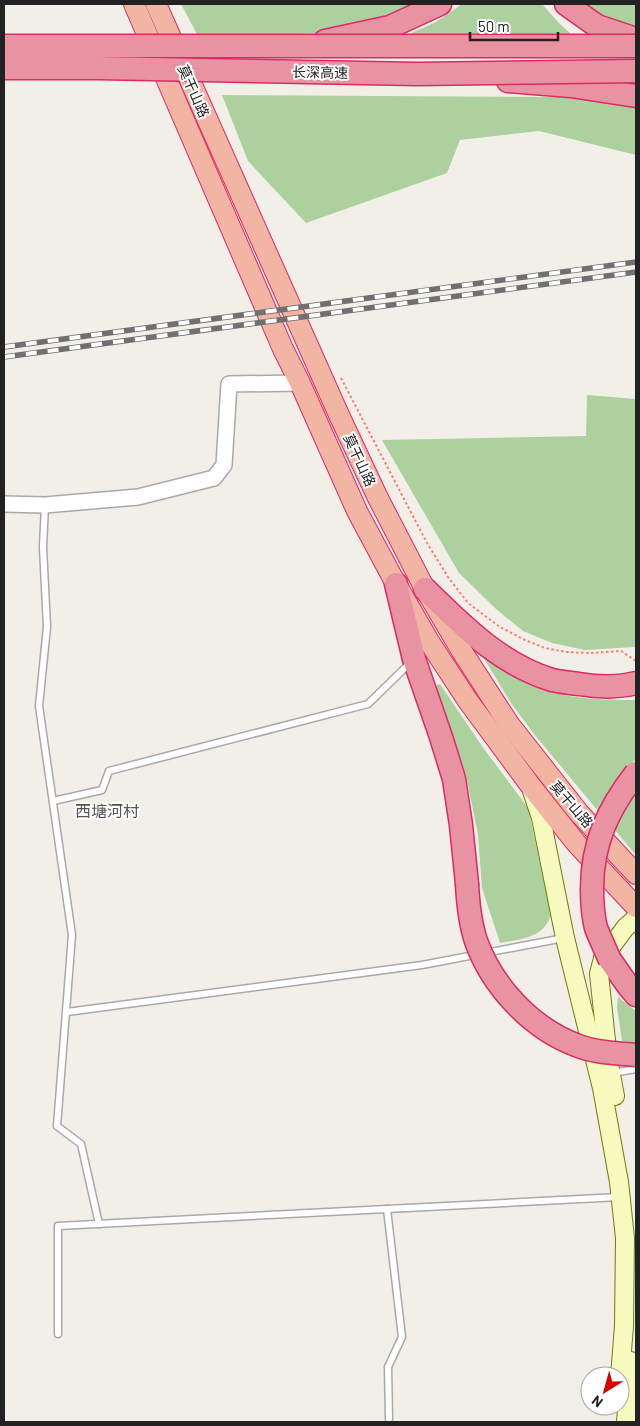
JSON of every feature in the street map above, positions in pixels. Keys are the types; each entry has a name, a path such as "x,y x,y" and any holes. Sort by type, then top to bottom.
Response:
{"highway":[{"name":"莫干山路","path":"134,4 283,349 357,511 396,584 430,643 468,701 530,785 576,843 636,906"},
{"name":"莫干山路","path":"156,4 339,415 378,498 425,589 461,650 509,724 579,813 636,874"},
{"path":"304,46 390,27 440,4"},
{"path":"566,4 597,26 636,39"},
{"name":"长深高速","path":"4,46 636,46"},
{"name":"长深高速","path":"4,68 109,68 417,74 636,71"},
{"path":"417,74 571,86 636,96"},
{"path":"396,584 414,659 454,779 461,825 470,916 476,940 485,961 493,975 516,1004 553,1034 577,1046 600,1052 636,1054"},
{"path":"425,589 469,632 511,663 553,680 599,688 636,683"},
{"path":"636,773 609,812 597,843 592,876 592,901 596,927 610,960 636,994"}],"main road":[{"name":"莫干山路","path":"530,785 541,818 565,938 602,1088 620,1197 625,1238 624,1326 621,1366"},
{"path":"630,1376 634,1329 634,1242 629,1188 611,1073 599,974 603,958 625,928 636,918"}],"street":[{"path":"4,504 45,505 138,497 214,478 224,464 229,384 300,384"}],"lane":[{"path":"45,505 43,547 47,627 39,706 72,935 57,1126 81,1144 99,1224"},
{"path":"52,801 102,790 109,771 368,704 414,659"},
{"path":"67,1012 422,966 565,938"},
{"path":"611,1073 636,1069"},
{"path":"58,1334 58,1226 620,1197"},
{"path":"387,1209 402,1336 388,1366 390,1419"}],"path":[{"path":"338,372 427,543 448,577 468,603 500,627 545,648 591,653 621,651 636,661"}],"green space":[{"path":"181,4 415,4 385,18 325,33 199,38"},
{"path":"462,4 542,4 574,37 398,39 436,22"},
{"path":"581,4 636,4 636,29 613,23"},
{"path":"222,95 574,97 630,105 636,107 636,155 539,131 460,140 447,173 306,223 248,161"},
{"path":"587,395 636,399 636,649 635,647 585,650 552,643 523,631 496,609 459,573 382,440 586,436"},
{"path":"483,657 520,680 552,692 580,698 636,700 636,759 622,775 598,811 534,734 511,703"},
{"path":"440,684 482,746 528,808 551,914 543,928 531,936 500,943 482,888 478,835 466,775 435,686"},
{"path":"636,789 636,855 614,829"},
{"path":"618,997 636,1011 636,1043 622,1041 617,1007"}],"railway":[{"path":"4,347 636,262"},
{"path":"4,357 636,272"}],"district":[{"name":"西塘河村","path":"107,810"}]}
